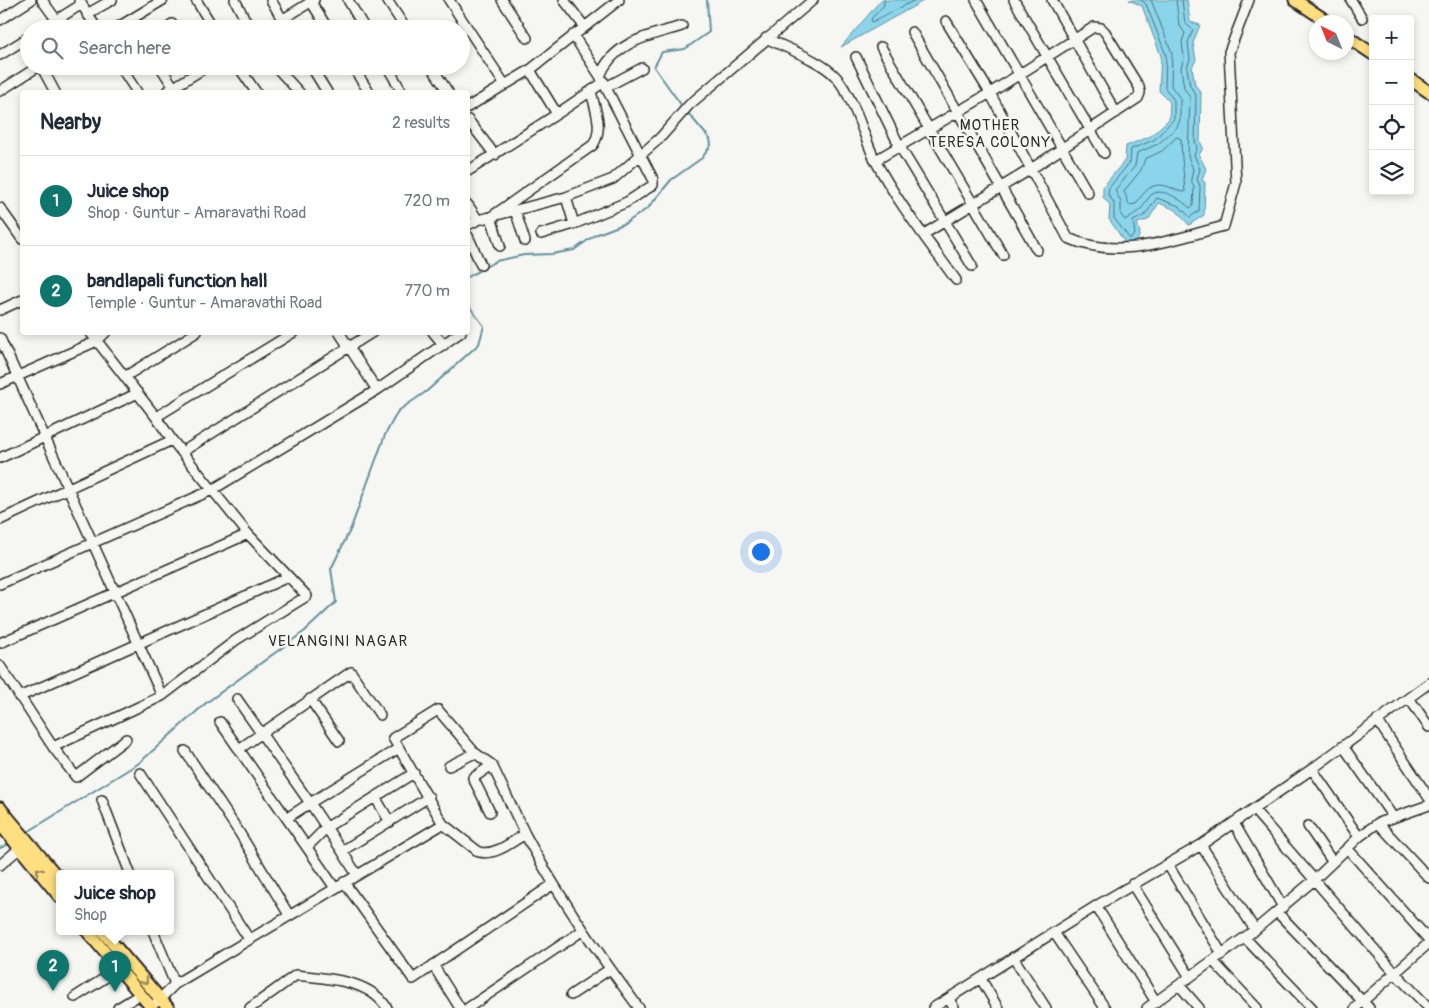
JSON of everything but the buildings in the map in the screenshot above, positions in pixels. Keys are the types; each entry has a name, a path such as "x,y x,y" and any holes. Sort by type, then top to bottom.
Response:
{"main road":[{"path":"1295,0 1318,15"},
{"path":"1354,41 1369,51"},
{"path":"1414,83 1429,92"},
{"path":"0,808 18,840 56,892"},
{"path":"0,824 56,876"},
{"path":"90,935 152,1008"},
{"path":"106,935 168,1008"}],"street":[{"path":"0,20 31,0"},
{"path":"42,0 56,20 80,2 92,20"},
{"path":"88,14 112,0"},
{"path":"129,20 163,0"},
{"path":"196,0 208,20"},
{"path":"235,0 245,20"},
{"path":"271,0 283,20 312,1 323,20"},
{"path":"348,0 360,20"},
{"path":"387,0 400,20"},
{"path":"449,0 462,20"},
{"path":"502,0 526,38"},
{"path":"564,0 584,26"},
{"path":"470,106 530,70 619,0"},
{"path":"470,224 478,220 566,197 613,178 640,155 689,105 813,0"},
{"path":"976,0 1061,149 1088,192"},
{"path":"1014,0 1104,153"},
{"path":"1052,0 1116,113"},
{"path":"946,21 990,93 1068,238 1082,245 1140,248 1224,226 1236,183 1229,52 1250,0"},
{"path":"1351,0 1362,18"},
{"path":"604,81 610,57 623,46 682,26"},
{"path":"876,160 990,93 1094,27 1101,28 1138,87 1140,93 1138,98 1031,169 924,234"},
{"path":"470,32 505,85"},
{"path":"912,32 1037,250"},
{"path":"540,234 574,224 627,202 653,185 653,179 604,81 573,35"},
{"path":"766,38 822,67 835,77 844,91 876,160 893,190 956,280"},
{"path":"0,55 20,45"},
{"path":"881,47 1003,255"},
{"path":"856,58 900,147 972,266"},
{"path":"470,170 557,114 604,81 642,68"},
{"path":"530,70 557,114"},
{"path":"0,91 26,75"},
{"path":"45,75 54,90"},
{"path":"126,75 136,90"},
{"path":"164,75 172,90"},
{"path":"173,90 194,75"},
{"path":"244,75 255,90"},
{"path":"283,75 297,90"},
{"path":"317,75 326,90"},
{"path":"358,75 367,90"},
{"path":"392,75 401,90"},
{"path":"437,75 447,90"},
{"path":"491,217 593,145 600,129 591,91"},
{"path":"470,123 495,155"},
{"path":"566,197 574,224"},
{"path":"470,207 478,220"},
{"path":"0,208 20,236"},
{"path":"515,210 525,241"},
{"path":"491,217 500,246"},
{"path":"470,240 481,265"},
{"path":"0,310 20,301"},
{"path":"53,747 162,696 236,640 307,596 248,534 172,440 126,376 92,335"},
{"path":"0,384 97,341 103,335"},
{"path":"126,376 192,335"},
{"path":"156,417 289,335"},
{"path":"341,335 377,390"},
{"path":"182,452 237,416 350,349 369,335"},
{"path":"436,335 444,345"},
{"path":"0,584 93,541 212,490 377,390 457,335"},
{"path":"0,338 70,489 114,592 162,696"},
{"path":"0,458 138,393"},
{"path":"0,520 172,440"},
{"path":"0,643 248,534"},
{"path":"19,697 288,578"},
{"path":"0,666 53,747 76,776 126,739"},
{"path":"239,749 351,672 380,715"},
{"path":"933,1008 1013,957 1055,934 1132,884 1201,845 1312,769 1429,683"},
{"path":"1409,698 1429,727"},
{"path":"237,699 327,827 357,875"},
{"path":"310,699 339,741"},
{"path":"525,834 491,852 479,852 443,824 392,738 438,710 475,752 492,765 552,885 582,931 638,1008"},
{"path":"1378,720 1429,798"},
{"path":"220,722 335,888"},
{"path":"1342,746 1393,817"},
{"path":"287,818 399,748"},
{"path":"185,751 239,832 289,915"},
{"path":"449,766 475,752"},
{"path":"490,812 473,778 492,765"},
{"path":"1312,769 1359,837"},
{"path":"140,773 249,939"},
{"path":"307,847 327,827 414,773"},
{"path":"375,797 390,822"},
{"path":"342,851 429,798"},
{"path":"102,800 129,870"},
{"path":"1147,1008 1245,938 1280,910 1359,837 1378,823 1393,817 1427,809"},
{"path":"1254,810 1395,973 1429,1008"},
{"path":"1234,823 1280,910 1365,1005"},
{"path":"1378,823 1429,878"},
{"path":"152,1008 175,984 443,824"},
{"path":"1308,826 1332,861"},
{"path":"0,865 18,840"},
{"path":"1201,845 1255,930"},
{"path":"1347,848 1429,940"},
{"path":"1168,865 1222,954"},
{"path":"344,882 413,979 552,885"},
{"path":"1132,884 1190,977"},
{"path":"1096,906 1156,1002"},
{"path":"468,1008 582,931"},
{"path":"1055,934 1105,1008"},
{"path":"155,935 175,984"},
{"path":"1245,938 1312,1008"},
{"path":"1355,1008 1365,1005 1395,973 1429,943"},
{"path":"1013,957 1046,1008"},
{"path":"1213,961 1257,1008"},
{"path":"433,965 460,1008"},
{"path":"75,997 119,969"},
{"path":"571,995 610,969"},
{"path":"250,1008 296,975 349,981 381,998 387,1008"},
{"path":"981,979 998,1008"},
{"path":"1179,985 1200,1008"},
{"path":"118,1008 140,994"},
{"path":"949,999 954,1008"}],"water":[{"path":"881,0 925,0 841,47"},
{"path":"1129,0 1187,0 1190,22 1200,25 1193,43 1196,60 1192,67 1195,85 1201,92 1200,141 1203,148 1199,155 1206,169 1202,179 1205,183 1204,215 1189,225 1176,210 1159,203 1148,220 1137,223 1140,233 1136,244 1126,244 1109,219 1110,205 1103,197 1103,187 1125,160 1126,146 1151,136 1169,119 1170,102 1159,91 1161,56 1142,6"}],"waterway":[{"path":"682,106 654,67 662,52 685,49 709,32 707,0"},
{"path":"470,276 496,261 524,255 552,254 574,250 595,235 626,223 648,208 671,180 702,158 711,145 710,139 687,112"},
{"path":"26,833 139,763 206,703 305,631 336,602 331,569 351,528 385,435 398,411 427,391 479,344 484,326 470,308"},
{"path":"0,848 11,843"}],"place":[{"name":"bandlapali function hall","path":"53,991"},
{"name":"Juice shop","path":"115,992"}],"district":[{"name":"MOTHER TERESA COLONY","path":"990,134"},
{"name":"VELANGINI NAGAR","path":"338,641"}]}
